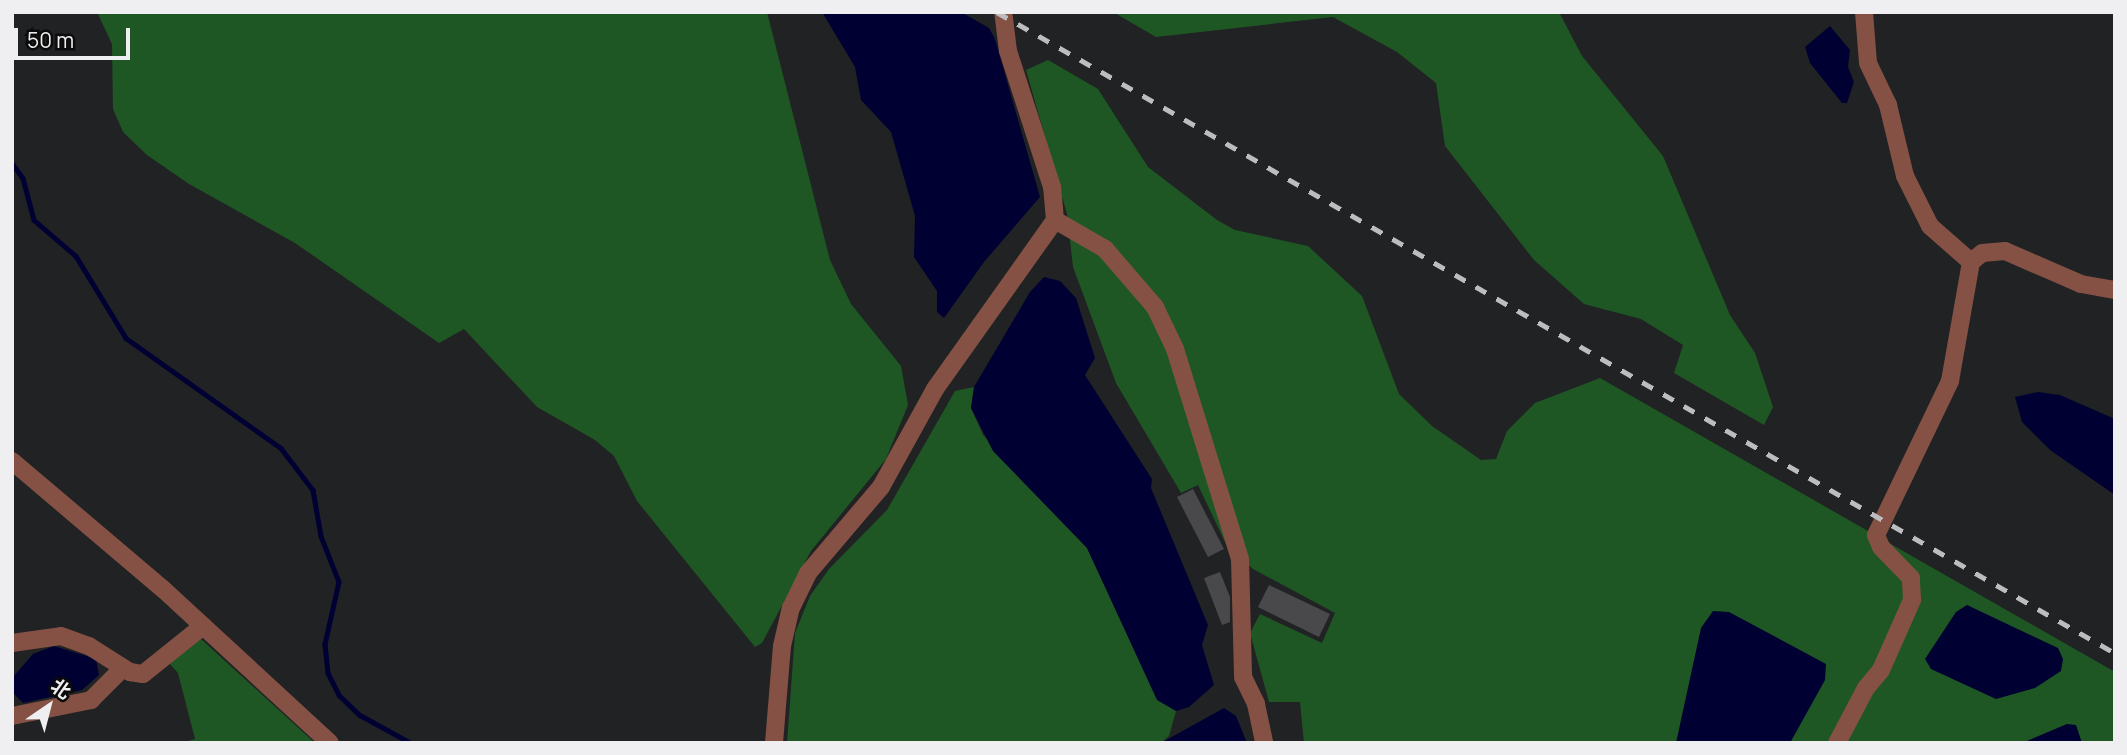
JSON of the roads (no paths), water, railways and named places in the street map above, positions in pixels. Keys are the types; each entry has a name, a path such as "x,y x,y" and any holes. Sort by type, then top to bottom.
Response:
{"street":[{"path":"774,743 782,646 791,608 808,573 881,488 935,389 1055,220 1052,187 1008,51 1003,12"},
{"path":"1864,12 1868,63 1888,105 1905,176 1930,226 1971,262"},
{"path":"1055,220 1105,249 1158,312 1175,349 1240,559 1243,677 1256,704 1264,743"},
{"path":"1836,743 1866,688 1881,670 1912,600 1911,578 1881,547 1876,535 1950,381 1971,262 1982,253 2005,251 2081,284 2115,290"},
{"path":"12,461 202,626 330,743"},
{"path":"12,643 61,636 89,646 123,668 143,674 202,626"},
{"path":"12,716 91,700 123,668"}],"waterway":[{"path":"12,163 23,178 34,220 76,256 126,338 281,448 313,490 321,536 339,582 325,644 328,673 339,695 360,715 411,743"}],"railway":[{"path":"997,12 2115,653"}]}
